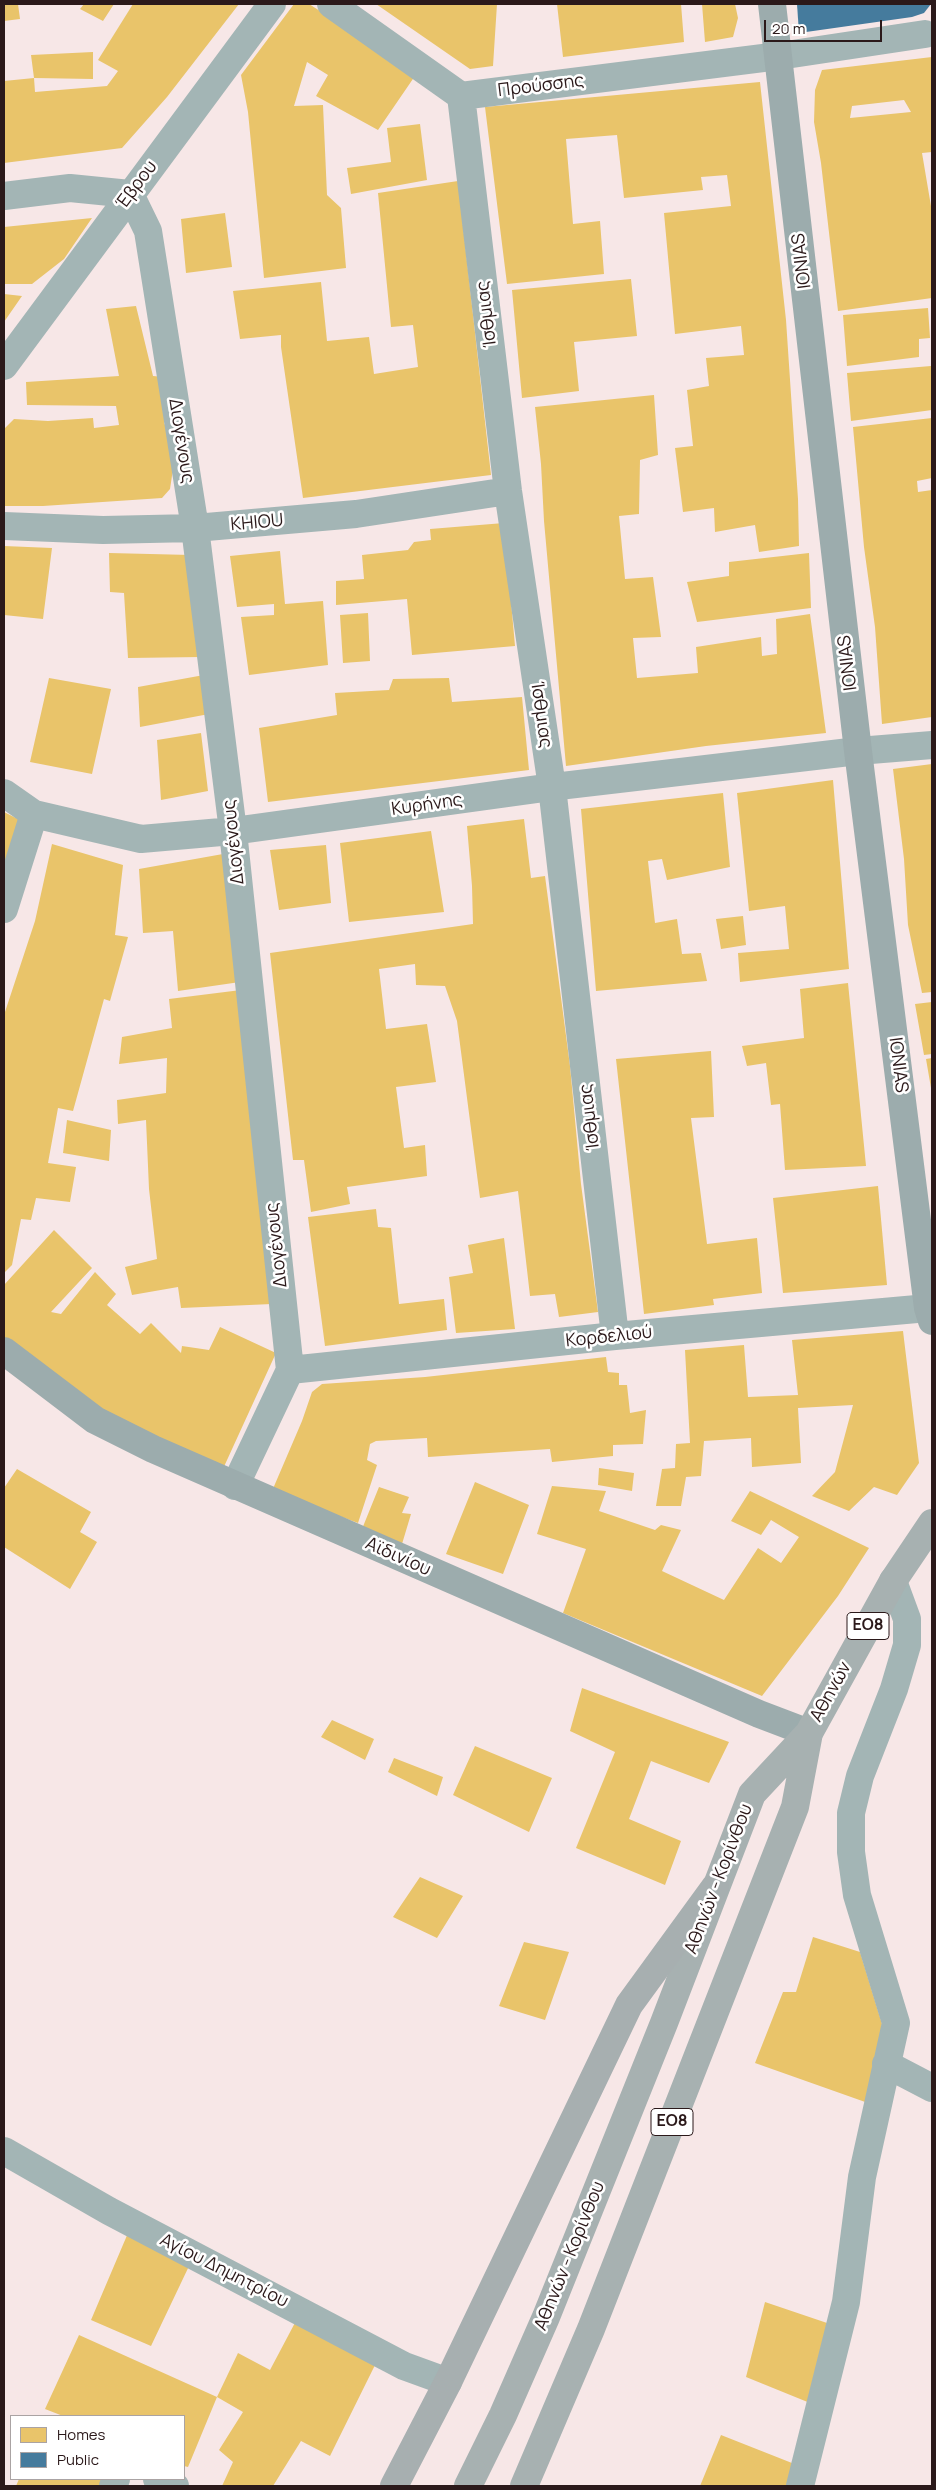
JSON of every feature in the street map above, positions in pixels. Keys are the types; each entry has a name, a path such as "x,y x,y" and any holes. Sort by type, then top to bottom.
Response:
{"highway":[{"path":"394,2486 448,2382 629,2005 714,1887"}],"main road":[{"name":"Αθηνών","path":"809,1733 893,1581 932,1523"},
{"name":"Αθηνών - Κορίνθου","path":"468,2486 504,2415 546,2317 664,2023 714,1887 752,1794 809,1733"},
{"name":"ΕΟ8","path":"524,2486 591,2329 795,1808 809,1733"},
{"name":"ΕΟ8","path":"518,2486 544,2436"}],"street":[{"name":"Έβρου","path":"4,366 272,4"},
{"path":"330,4 461,96"},
{"name":"IONIAS","path":"772,4 858,751 930,1314"},
{"name":"Προύσσης","path":"461,96 779,56 930,33"},
{"name":"Ίσθμιας","path":"461,96 508,491 552,787 615,1336"},
{"path":"4,196 70,188 130,194"},
{"name":"Διογένους","path":"130,194 148,231 195,528 233,831 290,1370"},
{"name":"KHIOU","path":"4,526 103,530 195,528 356,514 508,491"},
{"name":"Κυρήνης","path":"4,793 34,814 141,839 233,831 552,787 858,751 932,745"},
{"path":"4,909 34,814"},
{"name":"Κορδελιού","path":"290,1370 615,1336 930,1314"},
{"name":"Αϊδινίου","path":"4,1351 96,1420 153,1450 750,1710 809,1733"},
{"path":"235,1486 290,1370"},
{"path":"800,2486 846,2302 862,2177 896,2023 857,1895 851,1852 851,1813 860,1776 894,1689 907,1645 907,1619 893,1581"},
{"path":"886,2064 932,2088"},
{"name":"Αγίου Δημητρίου","path":"4,2151 108,2211 404,2366 448,2382"},
{"path":"160,2480 175,2486"}],"building: Homes":[{"path":"4,4 18,4 20,19 4,21"},
{"path":"84,4 114,4 103,21 80,9"},
{"path":"133,4 239,4 167,97 122,148 4,163 4,81 34,78 35,92 107,86 118,71 98,60"},
{"path":"294,4 309,4 417,73 378,130 316,96 328,75 307,62 294,106 323,105 327,195 341,208 346,268 264,278 248,112 241,75"},
{"path":"376,4 497,4 493,66 470,69"},
{"path":"557,4 681,4 684,42 563,57"},
{"path":"702,4 735,4 738,18 733,37 705,42"},
{"path":"93,52 93,79 34,78 31,55"},
{"path":"932,57 932,152 922,153 932,212 932,298 838,311 821,163 814,122 815,90 822,70","holes":["904,100 911,112 850,118 852,106"]},
{"path":"760,82 786,320 798,499 799,546 759,552 755,525 715,532 714,508 683,512 675,448 693,446 687,390 709,386 706,358 744,355 741,326 675,334 664,213 731,206 727,175 701,177 703,190 624,198 617,135 566,139 573,224 600,221 604,274 507,284 485,107"},
{"path":"420,124 427,180 351,194 347,168 391,162 387,128"},
{"path":"458,181 491,475 303,498 281,347 281,335 240,339 233,291 321,282 327,341 369,337 374,374 418,367 413,325 391,327 378,193"},
{"path":"225,213 232,267 186,273 181,219"},
{"path":"92,218 64,259 32,284 4,284 4,227"},
{"path":"631,279 637,336 574,342 579,391 522,398 512,290"},
{"path":"4,294 22,296 4,322"},
{"path":"136,306 153,376 164,377 164,423 174,441 175,456 170,489 162,498 43,506 4,506 4,429 14,419 48,421 93,418 94,428 119,425 116,406 27,405 26,382 119,376 106,309"},
{"path":"928,308 930,338 919,339 919,357 847,366 843,315"},
{"path":"931,366 932,410 851,421 847,373"},
{"path":"654,395 658,455 640,460 639,514 619,516 625,579 653,577 661,637 633,638 637,678 698,673 696,647 761,637 762,656 777,654 776,619 810,614 826,733 706,746 566,766 535,407"},
{"path":"932,418 932,478 917,481 918,492 932,490 932,717 882,724 875,627 864,547 853,427"},
{"path":"504,523 515,646 412,655 407,599 336,605 336,581 364,579 362,555 408,550 414,542 431,540 430,529"},
{"path":"4,546 52,548 43,619 4,615"},
{"path":"280,551 285,604 323,601 328,665 249,675 241,617 274,615 274,604 237,607 230,556"},
{"path":"109,553 191,555 201,657 128,658 124,593 110,592"},
{"path":"809,553 811,608 697,622 687,582 729,576 729,562"},
{"path":"368,613 370,661 343,663 340,615"},
{"path":"204,675 209,714 140,727 138,687"},
{"path":"49,678 111,689 92,774 30,762"},
{"path":"449,678 452,702 522,697 529,770 268,802 259,728 337,715 335,693 389,690 393,679"},
{"path":"201,733 208,791 161,800 157,740"},
{"path":"932,764 932,992 922,993 908,925 904,859 893,769"},
{"path":"833,780 849,969 740,982 738,953 789,949 785,906 749,911 737,793"},
{"path":"723,793 730,867 667,880 662,859 648,861 655,923 677,919 682,954 701,953 707,981 596,991 581,809"},
{"path":"4,812 22,821 4,877"},
{"path":"524,819 531,878 545,876 570,1066 581,1184 598,1312 559,1317 555,1294 530,1296 518,1191 480,1198 457,1021 445,986 416,985 415,964 379,969 386,1029 427,1024 436,1082 396,1087 404,1148 425,1145 427,1176 347,1187 350,1204 311,1212 304,1160 293,1160 270,953 473,924 467,826"},
{"path":"431,831 444,912 349,922 340,843"},
{"path":"52,844 123,865 115,935 128,937 110,1001 104,999 73,1111 58,1108 48,1163 76,1167 70,1202 36,1198 31,1220 21,1219 12,1265 4,1273 4,1015 35,921"},
{"path":"326,845 331,903 279,910 270,850"},
{"path":"223,854 240,982 178,991 173,931 143,933 139,869"},
{"path":"743,916 746,945 721,949 716,919"},
{"path":"848,983 866,1166 785,1170 780,1104 771,1105 766,1063 747,1066 742,1046 804,1038 800,989"},
{"path":"241,990 272,1304 181,1308 178,1287 132,1295 125,1267 157,1259 149,1189 146,1120 118,1124 117,1100 166,1093 167,1058 119,1064 122,1037 172,1028 169,999"},
{"path":"932,1002 932,1054 924,1055 915,1004"},
{"path":"711,1051 714,1117 691,1118 707,1244 757,1238 762,1293 713,1299 714,1305 644,1314 616,1059"},
{"path":"932,1058 932,1088 931,1088 926,1059"},
{"path":"67,1120 111,1130 109,1161 63,1153"},
{"path":"878,1186 887,1285 783,1293 773,1198"},
{"path":"376,1209 378,1227 391,1228 399,1304 444,1299 447,1330 325,1346 308,1217"},
{"path":"54,1230 92,1268 51,1312 61,1314 95,1272 116,1294 107,1305 140,1334 151,1323 181,1353 182,1346 209,1350 220,1327 276,1353 222,1471 79,1398 4,1340 4,1285"},
{"path":"504,1238 515,1329 456,1333 449,1277 473,1273 468,1245"},
{"path":"903,1331 919,1463 897,1495 874,1487 849,1511 812,1496 835,1472 853,1405 798,1408 801,1463 752,1467 751,1438 704,1441 701,1476 686,1477 681,1506 656,1506 662,1469 675,1468 676,1444 690,1443 685,1350 744,1345 748,1397 798,1395 792,1340"},
{"path":"606,1357 608,1372 619,1373 619,1385 627,1385 630,1413 646,1410 643,1444 613,1445 613,1456 552,1462 550,1449 428,1457 427,1438 376,1441 370,1444 367,1460 377,1465 358,1523 272,1491 302,1421 312,1392 322,1384 425,1377"},
{"path":"599,1468 634,1473 632,1491 598,1485"},
{"path":"17,1469 91,1512 80,1532 97,1542 70,1589 4,1547 4,1488"},
{"path":"475,1482 529,1505 503,1574 446,1554"},
{"path":"552,1486 606,1491 599,1511 655,1530 661,1525 681,1530 662,1571 724,1600 758,1548 781,1563 799,1537 771,1520 761,1535 731,1521 750,1491 869,1548 838,1596 762,1696 563,1613 586,1549 537,1534"},
{"path":"379,1487 409,1497 402,1513 411,1514 402,1544 362,1529"},
{"path":"582,1688 729,1742 709,1783 651,1761 629,1819 681,1841 665,1885 576,1848 615,1752 570,1731"},
{"path":"332,1720 374,1739 365,1760 321,1737"},
{"path":"475,1746 552,1778 529,1832 453,1795"},
{"path":"394,1758 443,1777 437,1796 388,1772"},
{"path":"420,1877 463,1896 437,1938 393,1917"},
{"path":"813,1937 860,1952 882,2024 868,2103 755,2063 783,1992 796,1992"},
{"path":"524,1942 569,1952 545,2020 499,2006"},
{"path":"128,2233 190,2264 151,2346 91,2320"},
{"path":"765,2302 830,2324 810,2403 746,2377"},
{"path":"297,2319 377,2361 330,2456 301,2441 273,2486 222,2486 233,2462 219,2450 243,2412 217,2397 238,2353 270,2370"},
{"path":"79,2335 217,2397 188,2467 185,2466 185,2415 60,2415 45,2409"},
{"path":"721,2435 797,2465 791,2486 700,2486"},
{"path":"19,2480 104,2480 101,2486 16,2486"}],"building: Public":[{"path":"797,4 931,4 924,13 912,17 799,33"}]}
